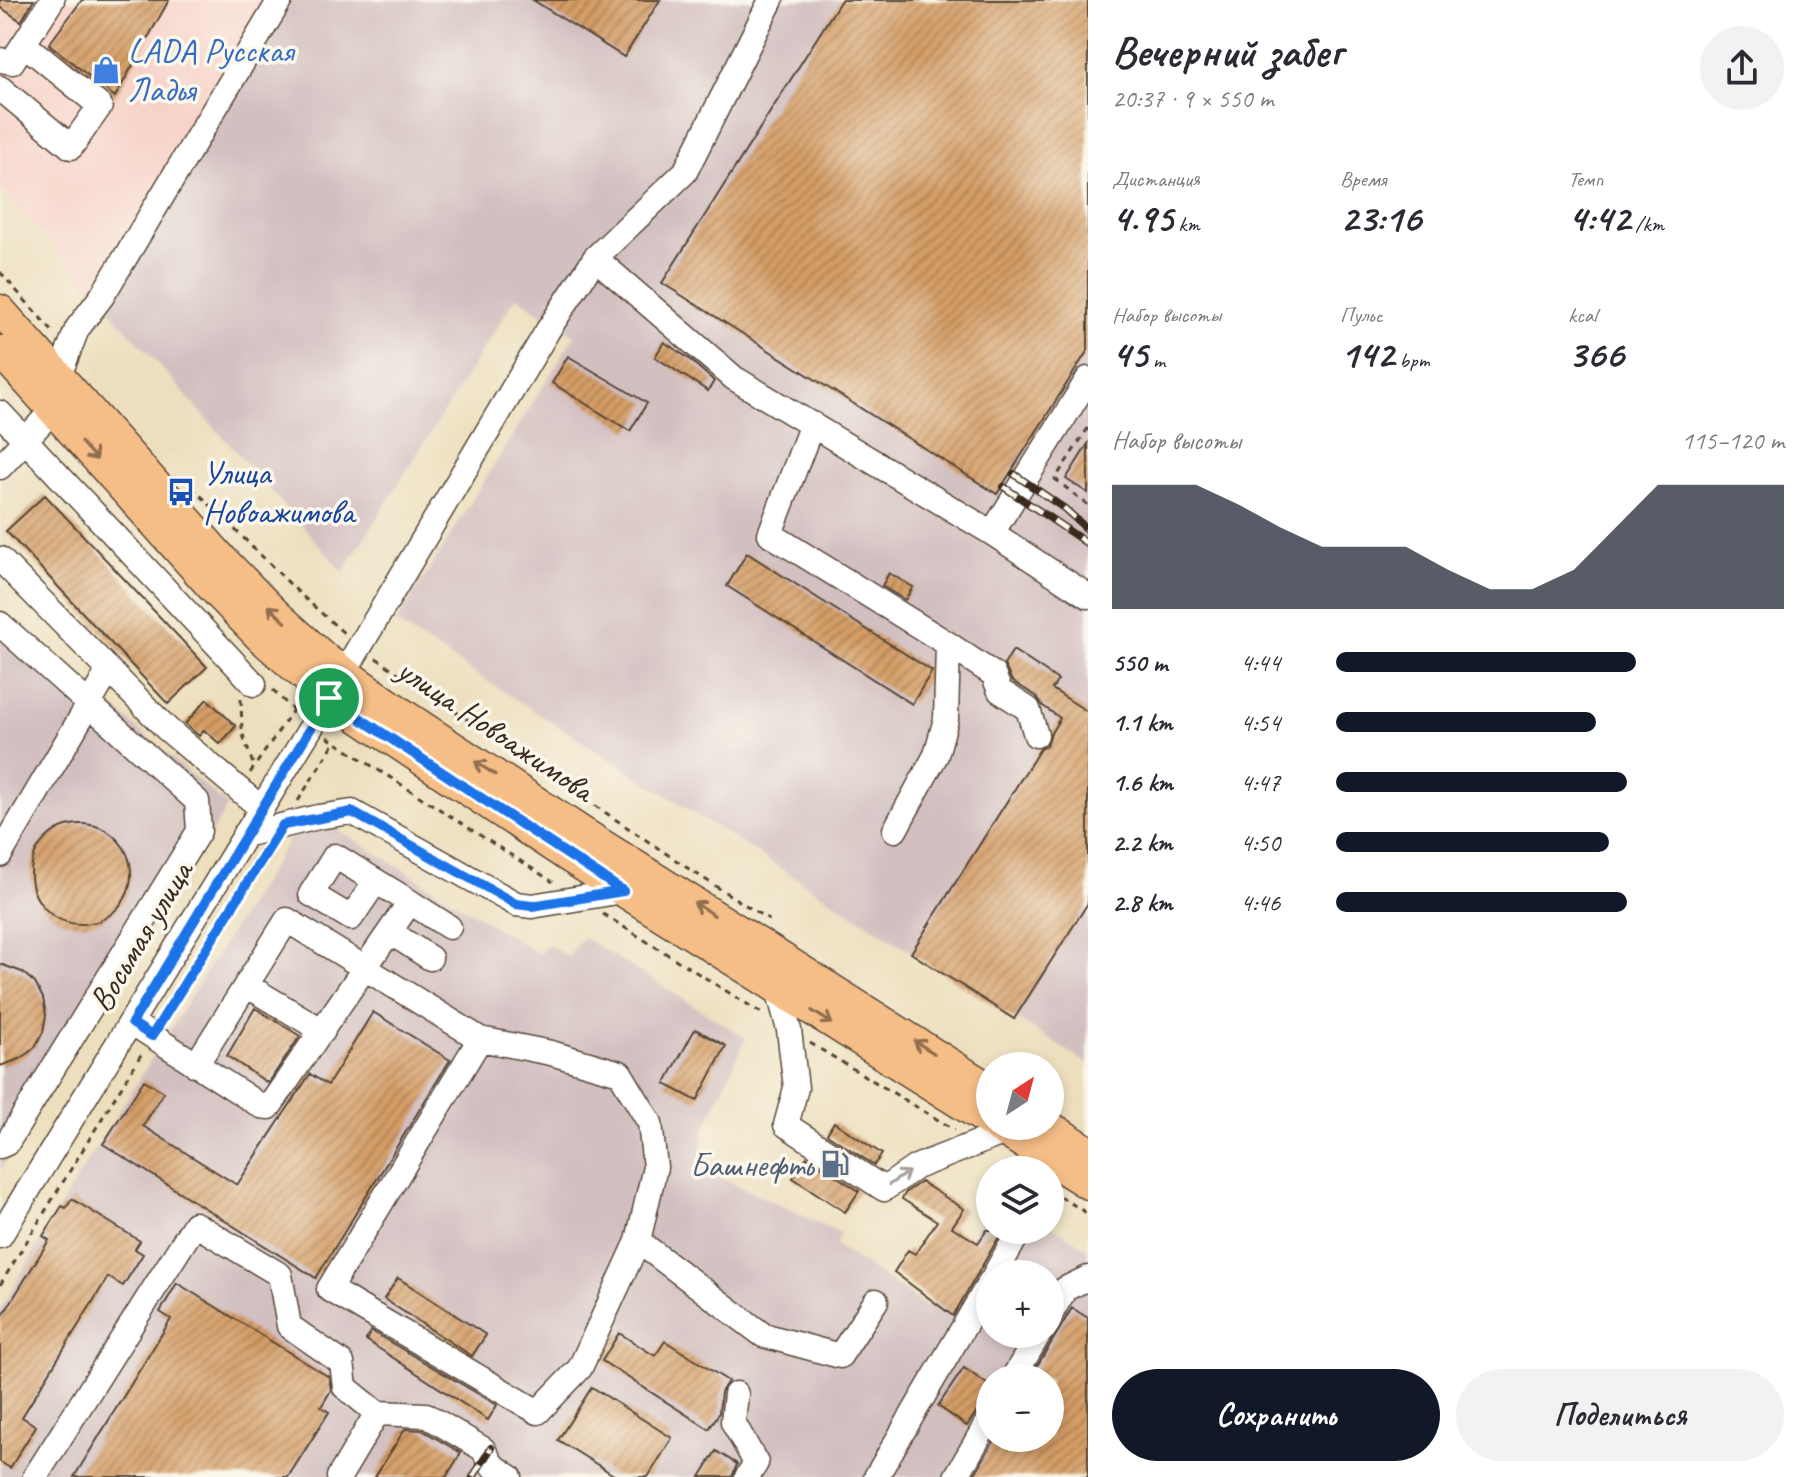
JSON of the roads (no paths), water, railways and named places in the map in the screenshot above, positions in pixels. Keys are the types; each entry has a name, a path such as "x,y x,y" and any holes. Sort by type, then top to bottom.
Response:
{"main road":[{"name":"улица Новоажимова","path":"0,310 64,363 224,561 277,615 336,685 623,891 976,1114"},
{"name":"улица Новоажимова","path":"0,351 261,638 582,832 976,1080"},
{"path":"1064,1136 1088,1151"},
{"name":"улица Новоажимова","path":"1011,1140 1029,1156"},
{"name":"улица Новоажимова","path":"1064,1180 1088,1184"}],"street":[{"path":"0,60 12,62 52,0"},
{"path":"64,363 77,329 102,296 280,0"},
{"name":"Восьмая улица","path":"0,1236 142,1030 244,835 548,330 595,258 685,172 771,0"},
{"path":"0,88 71,147 100,106 24,44"},
{"path":"595,258 734,378 992,533 1088,596"},
{"path":"992,533 1088,379"},
{"path":"0,467 53,410"},
{"path":"0,413 247,677"},
{"path":"812,424 770,534 993,674 1000,691 1028,709 1036,735"},
{"path":"0,559 167,729 261,808"},
{"path":"0,624 197,801 199,831 7,1143 0,1146"},
{"path":"895,830 936,755 946,719 948,644"},
{"path":"0,855 109,670"},
{"path":"244,835 352,812 516,904 532,906 623,891"},
{"path":"376,881 449,927"},
{"path":"142,1030 261,1106 269,1107 410,902"},
{"path":"196,1065 287,920 480,1039 551,1053 620,1073 650,1123 655,1167 638,1241 580,1368 538,1412 329,1289 480,1039"},
{"path":"390,932 430,958"},
{"path":"246,985 323,1031"},
{"path":"778,989 789,1030 796,1088 786,1125 884,1189 916,1167 976,1137"},
{"path":"35,1477 195,1224 280,1275 289,1326 342,1363 345,1387 377,1413 426,1415 483,1449 492,1465 510,1477"},
{"path":"638,1241 763,1335 840,1356 876,1301"},
{"path":"1064,1291 1088,1278"},
{"path":"876,1477 976,1306"},
{"path":"736,1394 733,1422 756,1463 747,1477"},
{"path":"339,1477 377,1413"},
{"path":"956,1477 976,1442"}],"railway":[{"path":"1014,474 1065,509 1088,530"},
{"path":"1004,487 1088,544"},
{"path":"473,1477 491,1448"}],"place":[{"name":"LADA Русская Ладья","path":"106,70"},
{"name":"Улица Новоажимова","path":"181,492"},
{"name":"Башнефть","path":"835,1164"}]}
